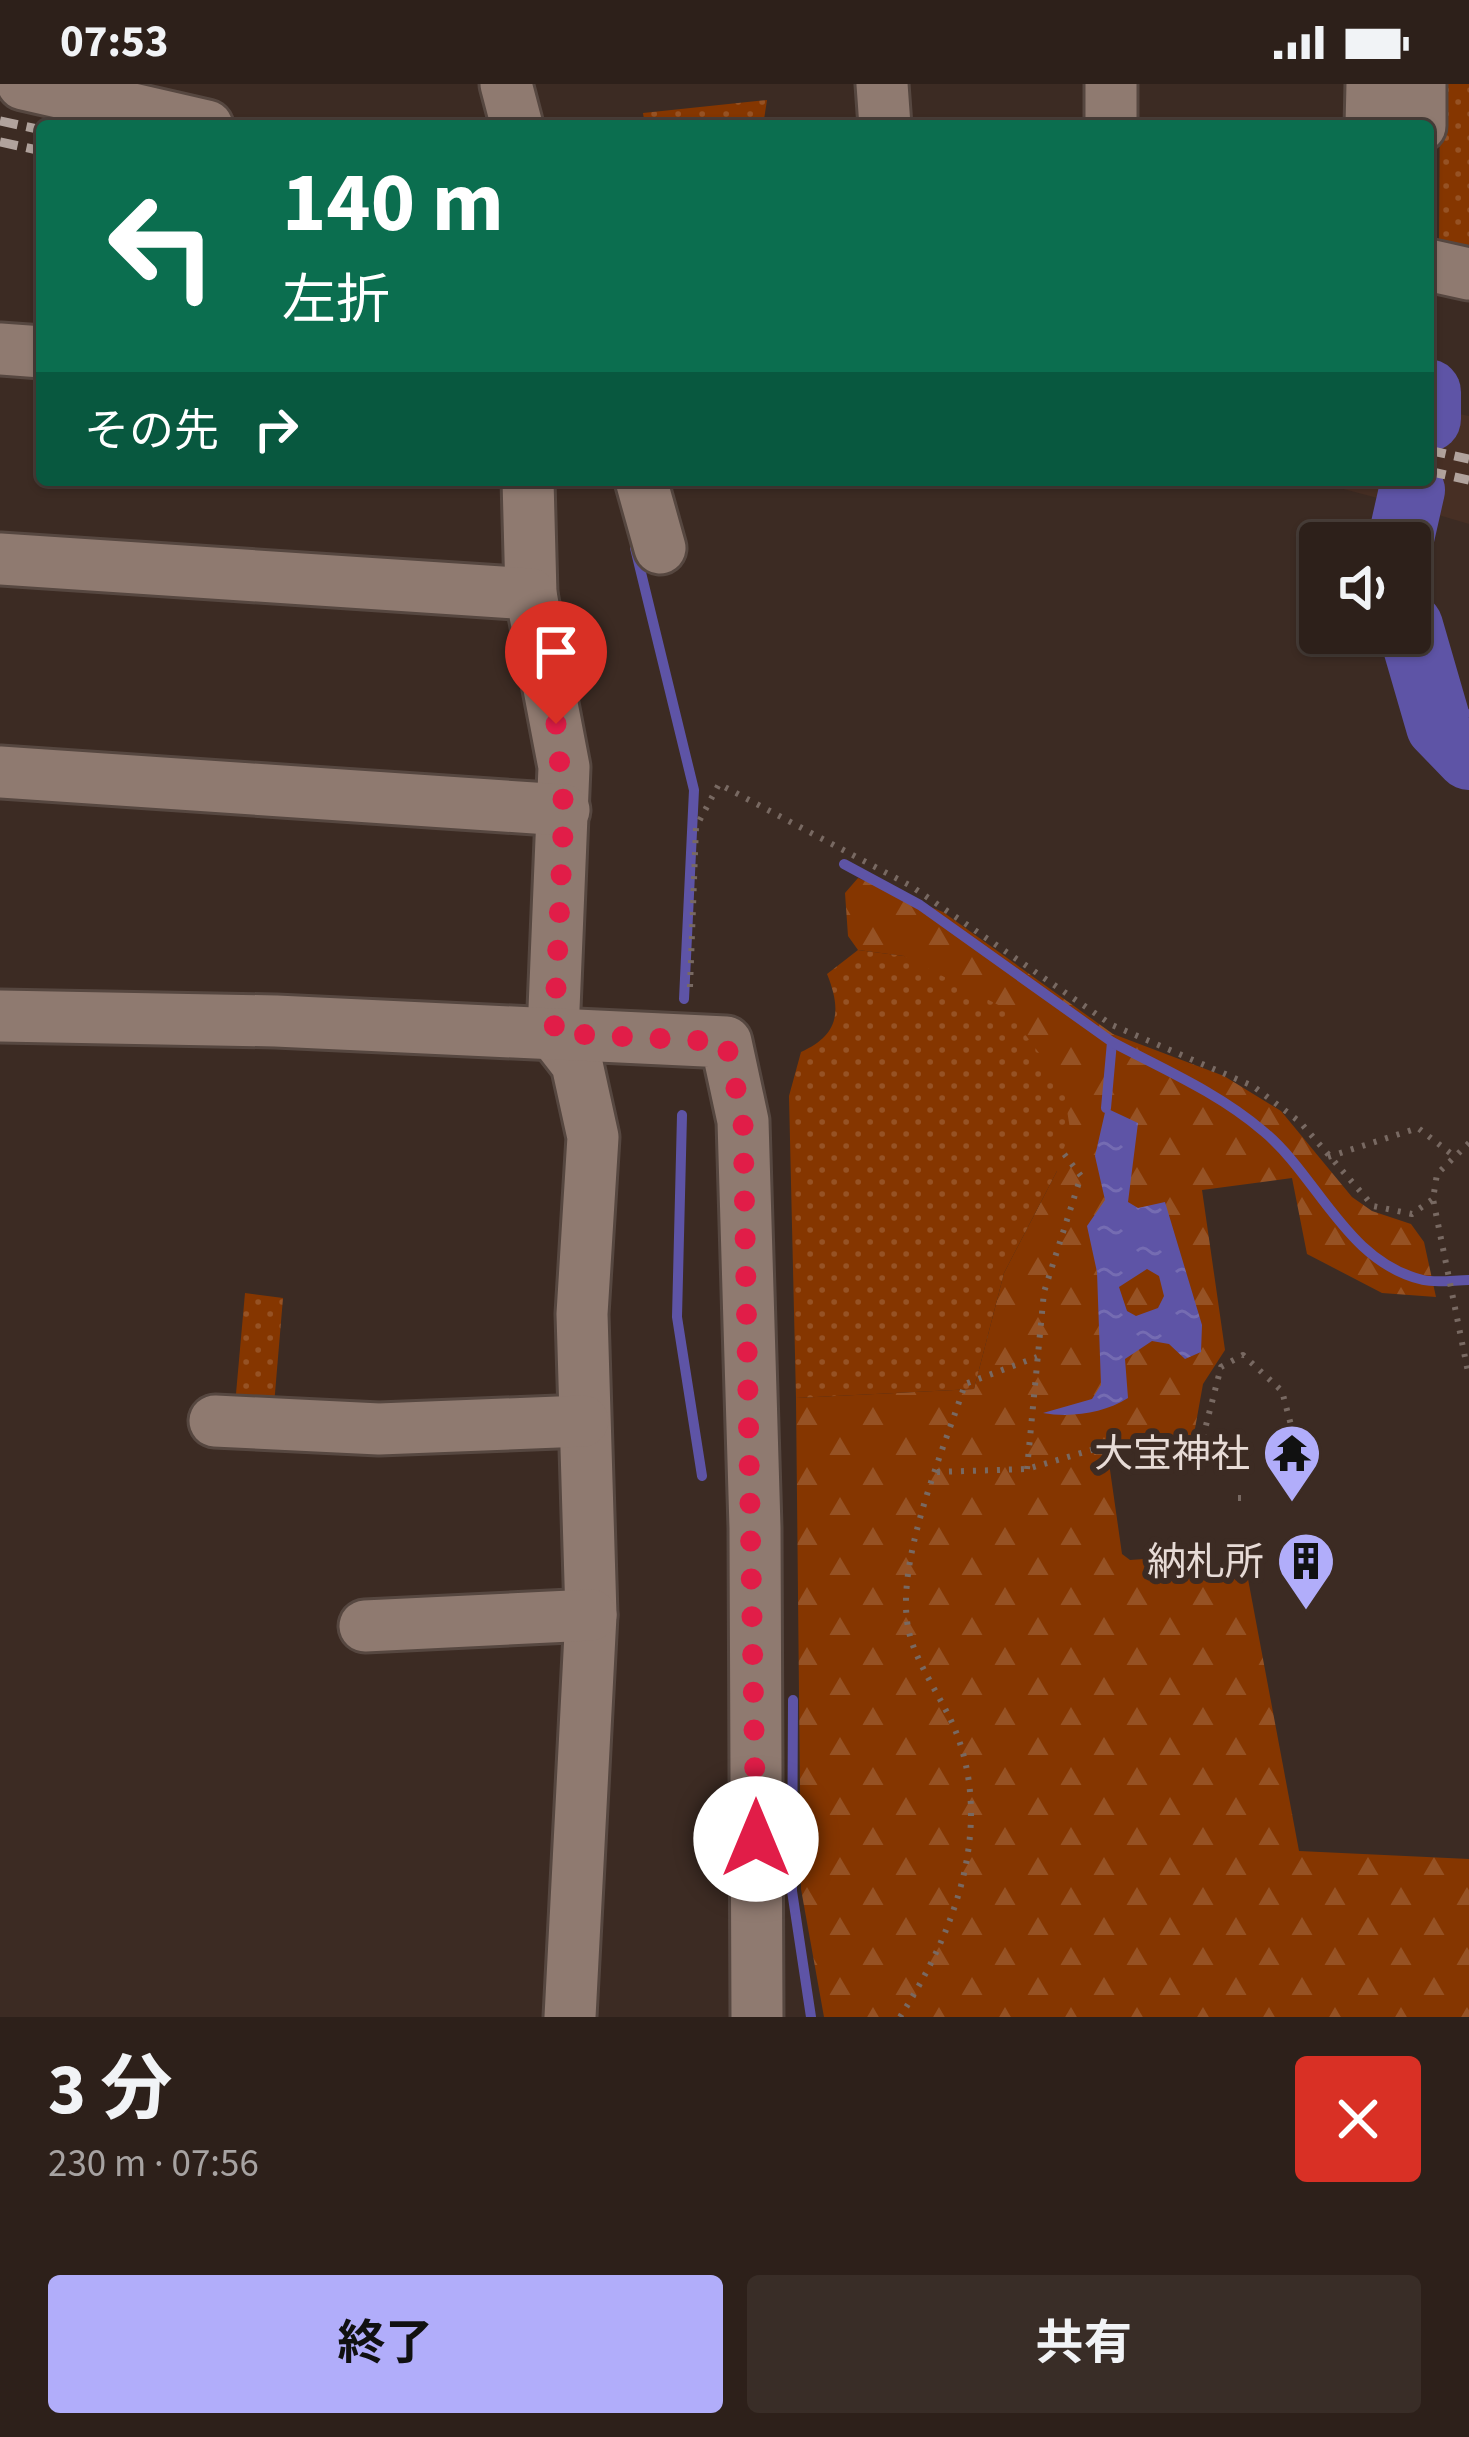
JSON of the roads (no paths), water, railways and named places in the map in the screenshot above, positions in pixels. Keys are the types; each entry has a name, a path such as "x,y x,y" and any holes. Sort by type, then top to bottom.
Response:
{"street":[{"path":"23,84 181,120"},
{"path":"506,84 515,120"},
{"path":"882,84 885,120"},
{"path":"1111,84 1111,120"},
{"path":"1371,120 1372,84"},
{"path":"1420,84 1420,120"},
{"path":"1434,266 1469,274"},
{"path":"0,349 36,352"},
{"path":"528,486 531,594 564,767 554,1033 578,1064 593,1137 582,1314 591,1615 570,2017"},
{"path":"643,486 660,548"},
{"path":"0,559 531,594"},
{"path":"0,772 564,810"},
{"path":"0,1016 726,1042 743,1121 755,1528 757,2017"},
{"path":"215,1421 379,1429 583,1421"},
{"path":"365,1626 591,1615"}],"water":[{"path":"1106,1108 1138,1123 1128,1202 1138,1208 1165,1202 1202,1325 1201,1352 1185,1359 1169,1344 1152,1341 1125,1359 1128,1398 1087,1413 1043,1413 1092,1399 1101,1385 1097,1272 1087,1226 1105,1200 1095,1156","holes":["1147,1269 1159,1276 1164,1296 1158,1308 1136,1316 1127,1311 1119,1287"]}],"waterway":[{"path":"1405,522 1412,490"},
{"path":"635,548 694,790 684,999"},
{"path":"1418,654 1439,726 1469,757"},
{"path":"844,864 920,905 1112,1042 1106,1108"},
{"path":"1112,1042 1246,1117 1283,1150 1373,1255 1423,1280 1469,1280"},
{"path":"682,1115 677,1317 702,1476"},
{"path":"793,1700 792,1891 811,2017"}],"railway":[{"path":"0,121 36,129"},
{"path":"0,142 36,150"},
{"path":"1434,451 1469,459"},
{"path":"1434,472 1469,480"}],"place":[{"name":"大宝神社","path":"1292,1504"},
{"name":"納札所","path":"1306,1612"}]}
